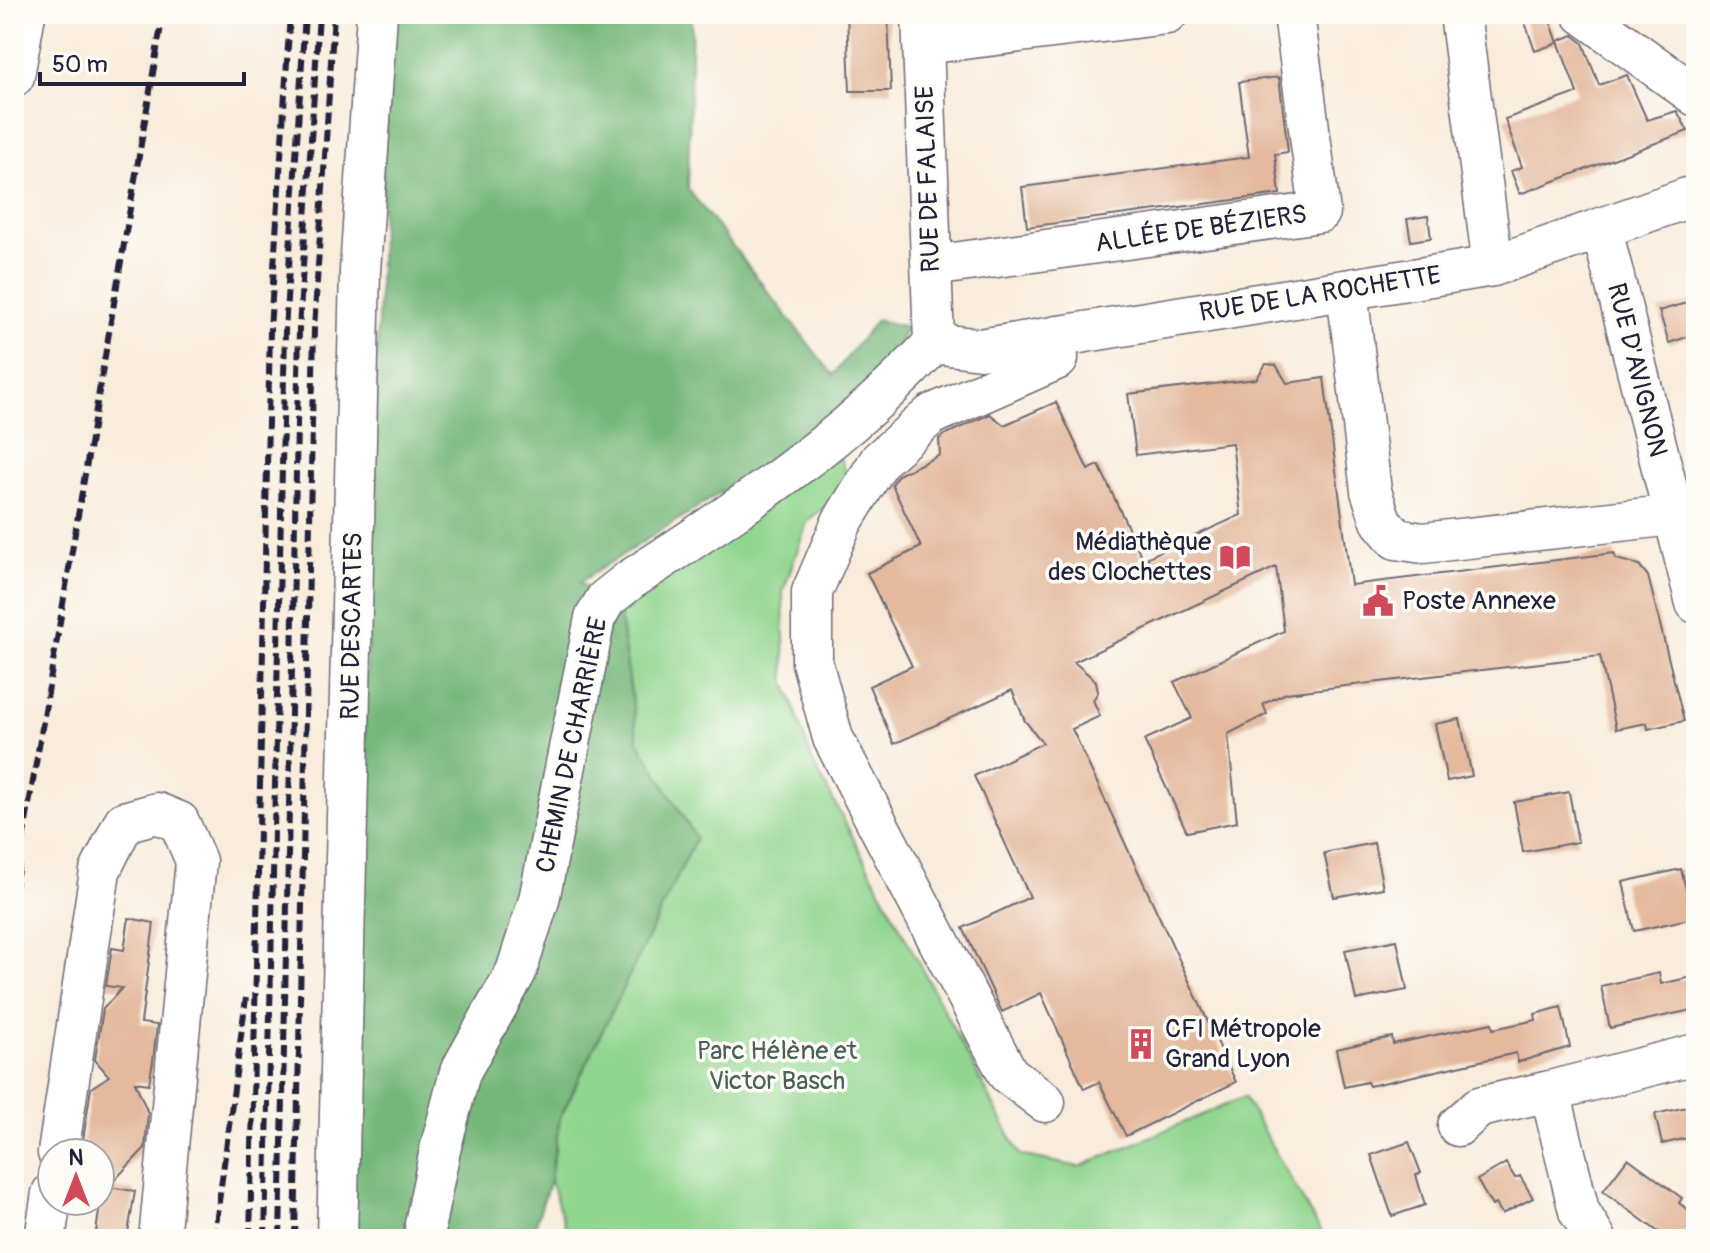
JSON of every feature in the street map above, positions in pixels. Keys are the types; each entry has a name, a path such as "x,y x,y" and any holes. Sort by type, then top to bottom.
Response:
{"street":[{"path":"14,76 25,14"},
{"name":"RUE DESCARTES","path":"337,1239 360,271 377,14"},
{"path":"922,29 1167,14"},
{"name":"ALLÉE DE BÉZIERS","path":"932,266 1320,212 1294,14"},
{"path":"1460,14 1493,266"},
{"path":"1583,14 1696,96"},
{"name":"RUE DE FALAISE","path":"922,29 934,343"},
{"name":"RUE DE LA ROCHETTE","path":"934,343 980,349 1493,266 1696,195"},
{"name":"RUE D'AVIGNON","path":"1602,230 1696,603"},
{"path":"1347,291 1371,491 1381,521 1396,539 1423,543 1674,515"},
{"path":"1045,1102 1008,1074 833,738 812,662 812,592 842,522 880,460 931,415 1058,359 1057,336"},
{"name":"CHEMIN DE CHARRIÈRE","path":"426,1239 425,1224 437,1165 460,1072 516,972 539,900 595,618 606,599 630,580 792,471 910,371 934,343"},
{"path":"60,1137 100,871 124,822 157,813 179,822 196,861 159,1239"},
{"path":"1458,1126 1479,1107 1696,1054"},
{"path":"1550,1091 1579,1211 1596,1239"},
{"path":"45,1239 48,1217"}],"green space":[{"path":"388,14 692,14 688,189 833,375 876,320 907,327 875,388 827,425 580,582 619,611 638,741 696,838 560,1118 550,1180 531,1239 348,1239"},
{"name":"Parc Hélène et Victor Basch","path":"838,453 851,487 808,520 783,592 785,679 812,760 1020,1155 1079,1167 1244,1097 1325,1239 569,1239 550,1180 560,1118 695,838 638,741 619,611"}],"building":[{"path":"847,14 888,14 891,91 850,91"},
{"path":"1522,14 1548,14 1558,43 1535,51"},
{"path":"1573,35 1583,43 1599,85 1627,75 1647,120 1677,111 1688,131 1520,194 1511,171 1522,167 1505,119 1577,93 1558,41"},
{"path":"1279,77 1288,152 1275,154 1280,194 1027,227 1022,187 1249,157 1239,82"},
{"path":"1428,216 1431,238 1411,241 1407,219"},
{"path":"1696,300 1696,334 1669,343 1659,311"},
{"path":"1266,364 1276,365 1287,383 1324,378 1351,585 1614,553 1616,559 1639,565 1648,576 1684,721 1648,729 1647,723 1616,729 1600,656 1286,693 1263,704 1267,714 1228,734 1237,822 1187,832 1144,740 1192,718 1174,682 1284,631 1276,567 1074,662 1096,681 1098,692 1093,700 1100,716 1072,729 1236,1082 1126,1136 1099,1082 1084,1089 1041,993 1002,1012 963,928 1030,897 974,776 1043,743 1025,721 1012,690 894,744 869,686 912,666 867,573 921,547 892,485 898,475 940,455 939,439 944,435 990,414 1004,425 1056,402 1088,470 1099,465 1150,575 1148,557 1241,515 1232,443 1136,455 1128,394 1256,379"},
{"path":"1460,719 1472,776 1447,781 1435,724"},
{"path":"1569,792 1578,842 1523,852 1514,802"},
{"path":"1374,843 1383,888 1334,897 1324,853"},
{"path":"1681,869 1693,918 1634,931 1623,882"},
{"path":"129,918 154,923 141,1023 157,1025 153,1061 149,1084 135,1082 148,1113 145,1148 116,1179 116,1137 83,1137 91,1088 109,1076 95,1060 103,1009 122,988 106,986 112,948 124,950"},
{"path":"1397,940 1407,990 1356,1000 1345,950"},
{"path":"1659,973 1661,984 1696,976 1696,1009 1610,1028 1601,986"},
{"path":"1561,1007 1570,1047 1518,1062 1516,1053 1369,1086 1367,1082 1344,1087 1336,1049 1392,1037 1393,1044 1492,1023 1493,1029 1536,1020 1535,1014"},
{"path":"1696,1105 1696,1136 1662,1144 1655,1114"},
{"path":"1409,1142 1421,1173 1416,1175 1425,1205 1392,1216 1371,1155"},
{"path":"1628,1158 1682,1198 1679,1203 1696,1216 1696,1239 1668,1239 1603,1191"},
{"path":"1506,1163 1515,1178 1520,1176 1533,1198 1502,1214 1496,1204 1492,1206 1477,1180"},
{"path":"116,1188 135,1191 127,1239 95,1239 98,1217 116,1217"}],"railway":[{"path":"14,893 163,14"},
{"path":"250,1239 270,330 290,14"},
{"path":"265,1239 285,331 305,14"},
{"path":"280,1239 299,329 319,14"},
{"path":"295,1239 314,329 334,14"},
{"path":"214,1239 246,998"}],"place":[{"name":"Médiathèque des Clochettes","path":"1235,557"},
{"name":"Poste Annexe","path":"1378,601"},
{"name":"CFI Métropole Grand Lyon","path":"1141,1044"}]}
